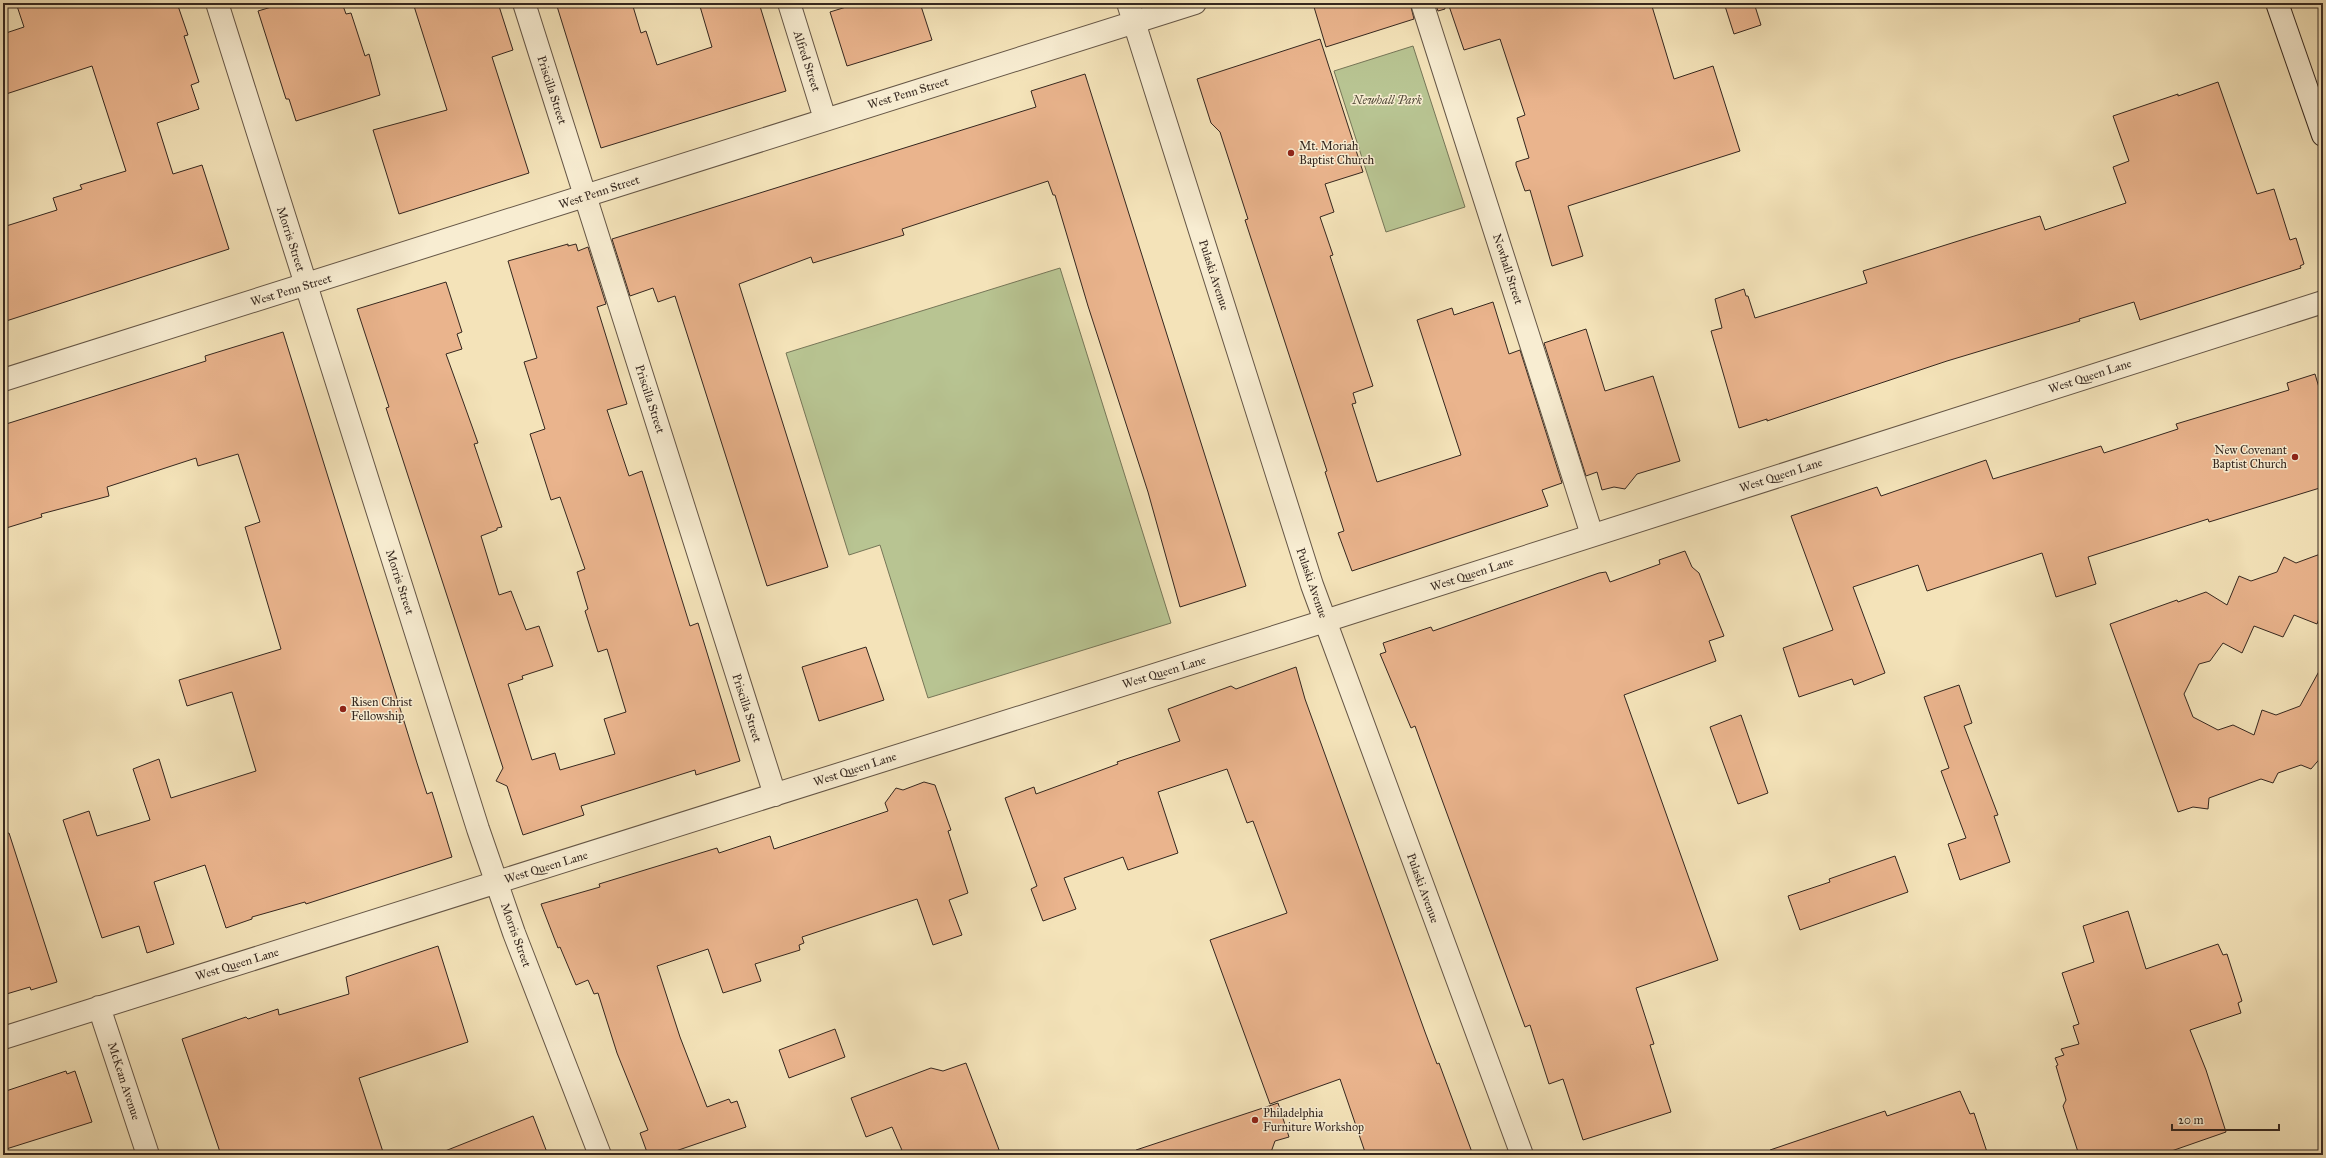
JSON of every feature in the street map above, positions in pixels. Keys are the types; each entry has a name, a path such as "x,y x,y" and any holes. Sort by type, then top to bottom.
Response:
{"street":[{"name":"Morris Street","path":"217,3 496,883 600,1155"},
{"name":"Priscilla Street","path":"524,3 775,795"},
{"name":"Alfred Street","path":"788,3 825,119"},
{"name":"West Penn Street","path":"3,380 825,119 1131,13 1195,3"},
{"name":"Newhall Street","path":"1422,3 1592,535"},
{"path":"2277,3 2323,135"},
{"name":"Pulaski Avenue","path":"1131,13 1325,621 1522,1155"},
{"name":"West Queen Lane","path":"3,1038 1325,621 2323,302"},
{"name":"McKean Avenue","path":"100,1007 148,1155"}],"green space":[{"name":"Newhall Park","path":"1413,46 1465,207 1386,232 1334,71"},
{"path":"1060,268 1171,623 928,698 880,545 849,555 786,353"}],"building":[{"path":"16,3 177,3 188,35 184,36 199,82 191,85 199,109 157,123 173,174 202,165 229,249 3,322 3,227 57,210 53,198 82,189 80,185 126,171 92,66 3,95 3,34 24,27"},
{"path":"285,3 342,3 346,14 351,13 365,56 369,54 380,95 296,121 289,99 286,99 258,11"},
{"path":"413,3 498,3 513,50 492,57 529,173 399,214 373,130 447,110"},
{"path":"556,3 632,3 641,33 646,31 657,65 712,47 699,3 759,3 786,91 601,148"},
{"path":"859,3 920,3 932,40 847,66 830,12"},
{"path":"1329,3 1410,3 1414,19 1326,47 1314,7"},
{"path":"1435,3 1444,3 1445,9 1438,11"},
{"path":"1448,3 1651,3 1674,79 1713,66 1740,151 1568,206 1583,256 1552,266 1530,190 1525,191 1516,165 1516,162 1529,158 1517,118 1525,115 1500,39 1464,50"},
{"path":"1724,3 1754,3 1761,25 1734,34"},
{"path":"1320,39 1363,172 1325,184 1334,212 1320,217 1333,255 1330,256 1373,386 1353,393 1356,403 1352,404 1377,482 1461,455 1417,320 1452,308 1454,315 1493,302 1509,354 1520,350 1562,483 1542,490 1548,506 1352,571 1338,533 1344,531 1325,472 1327,471 1245,220 1248,219 1220,132 1211,123 1197,79"},
{"path":"1085,74 1246,586 1180,607 1148,492 1088,306 1055,195 1053,195 1048,181 902,229 904,235 813,263 811,257 739,284 828,567 767,586 675,296 658,302 653,288 630,296 612,239 1036,107 1031,91"},
{"path":"2218,82 2257,194 2274,189 2290,240 2296,238 2304,264 2300,266 2301,268 2140,320 2134,302 2079,319 2080,321 1947,361 1767,421 1767,419 1739,428 1711,331 1722,328 1715,299 1744,289 1746,296 1748,296 1755,318 1867,283 1863,271 1971,237 2040,216 2045,230 2126,203 2113,167 2129,161 2113,116"},
{"path":"568,244 568,246 576,244 578,251 588,247 606,304 597,307 627,404 607,410 629,476 642,471 690,626 698,623 740,761 696,775 695,770 581,806 584,815 523,835 507,786 496,781 503,768 386,408 389,407 357,309 446,282 462,332 457,334 462,349 446,354 478,443 474,444 502,527 481,536 499,595 511,591 526,630 539,626 553,666 522,676 523,679 508,684 532,760 555,753 560,770 615,754 604,719 626,712 607,649 598,652 585,611 588,609 577,572 585,569 560,497 551,500 530,434 545,429 524,362 537,358 508,261"},
{"path":"1586,329 1605,391 1653,376 1680,461 1637,474 1625,489 1614,487 1602,490 1597,472 1586,476 1544,343"},
{"path":"283,332 417,763 427,794 432,792 452,857 306,904 305,902 252,917 252,919 226,928 205,865 154,882 174,944 147,953 139,926 102,938 63,820 89,811 97,836 150,820 133,769 159,759 171,798 256,771 232,692 187,706 179,680 281,649 245,527 260,522 238,454 198,466 196,458 107,487 109,496 41,514 42,517 3,529 3,425 206,361 205,356"},
{"path":"2315,374 2323,401 2323,487 2209,522 2208,519 2088,557 2096,584 2056,597 2042,553 1927,591 1918,565 1853,587 1885,673 1854,685 1852,679 1799,697 1783,648 1833,630 1791,516 1877,487 1881,496 1986,460 1993,479 2101,446 2104,453 2178,429 2176,424 2289,390 2287,383"},
{"path":"1685,551 1692,567 1699,573 1724,636 1709,641 1716,661 1624,695 1718,960 1636,988 1654,1044 1650,1045 1671,1112 1583,1140 1563,1079 1549,1084 1530,1025 1525,1027 1415,726 1411,728 1380,654 1386,652 1383,643 1431,627 1433,631 1599,573 1606,572 1610,582 1660,564 1659,560"},
{"path":"2323,553 2323,607 2317,624 2294,615 2283,637 2254,626 2242,653 2223,643 2210,661 2199,664 2184,694 2193,717 2218,730 2233,725 2254,735 2262,710 2276,715 2300,706 2323,664 2323,755 2311,769 2301,765 2278,773 2273,783 2261,779 2209,798 2208,809 2193,807 2178,812 2110,624 2177,600 2178,602 2206,592 2227,605 2239,576 2251,581 2277,572 2284,557 2296,563"},
{"path":"866,647 884,700 819,721 802,667"},
{"path":"1296,667 1305,699 1425,1032 1437,1064 1439,1063 1473,1155 1366,1155 1340,1079 1270,1104 1210,940 1287,913 1253,821 1247,823 1227,769 1158,792 1178,853 1128,870 1123,857 1064,878 1076,909 1043,921 1031,889 1037,886 1005,798 1034,787 1036,794 1118,764 1117,762 1180,741 1168,709 1231,686 1236,689"},
{"path":"1959,685 1972,723 1964,726 1998,815 1994,816 2010,862 1960,880 1948,844 1966,838 1941,771 1949,768 1924,697"},
{"path":"1741,715 1768,793 1738,804 1710,727"},
{"path":"924,782 935,785 951,830 948,831 968,893 949,900 962,935 933,945 917,899 802,937 804,943 799,945 800,950 755,964 761,981 723,993 708,949 657,966 680,1037 707,1107 729,1099 731,1103 737,1101 746,1127 664,1155 648,1155 640,1133 648,1130 617,1053 598,993 594,994 588,980 576,985 560,947 558,948 541,904 600,887 599,884 717,848 719,853 770,836 774,849 888,811 885,803 896,788 903,790"},
{"path":"9,833 57,982 31,990 30,987 3,995 3,834"},
{"path":"1895,856 1908,892 1800,930 1788,896 1830,882 1829,879"},
{"path":"2128,911 2146,969 2218,944 2223,955 2227,954 2242,1001 2238,1003 2241,1013 2190,1030 2206,1070 2226,1132 2160,1155 2079,1155 2063,1106 2066,1100 2055,1058 2064,1055 2061,1049 2079,1044 2073,1026 2079,1024 2062,973 2094,962 2083,926"},
{"path":"438,946 468,1042 359,1078 384,1155 221,1155 182,1039 246,1017 248,1019 278,1009 279,1015 349,994 346,977"},
{"path":"835,1029 845,1057 789,1078 779,1050"},
{"path":"966,1063 1001,1155 904,1155 892,1127 866,1137 851,1098 931,1068 943,1071"},
{"path":"66,1071 67,1074 75,1071 92,1122 3,1150 3,1092"},
{"path":"1960,1091 1970,1114 1974,1113 1988,1155 1771,1155 1770,1150 1885,1111 1887,1116"},
{"name":"Philadelphia Furniture Workshop","path":"1278,1103 1289,1137 1275,1141 1270,1155 1137,1155 1136,1150"},
{"path":"533,1116 548,1155 441,1155 440,1153"}],"place":[{"name":"Mt. Moriah Baptist Church","path":"1291,153"},
{"name":"New Covenant Baptist Church","path":"2295,457"},
{"name":"Risen Christ Fellowship","path":"343,709"},
{"name":"Philadelphia Furniture Workshop","path":"1255,1120"}]}
